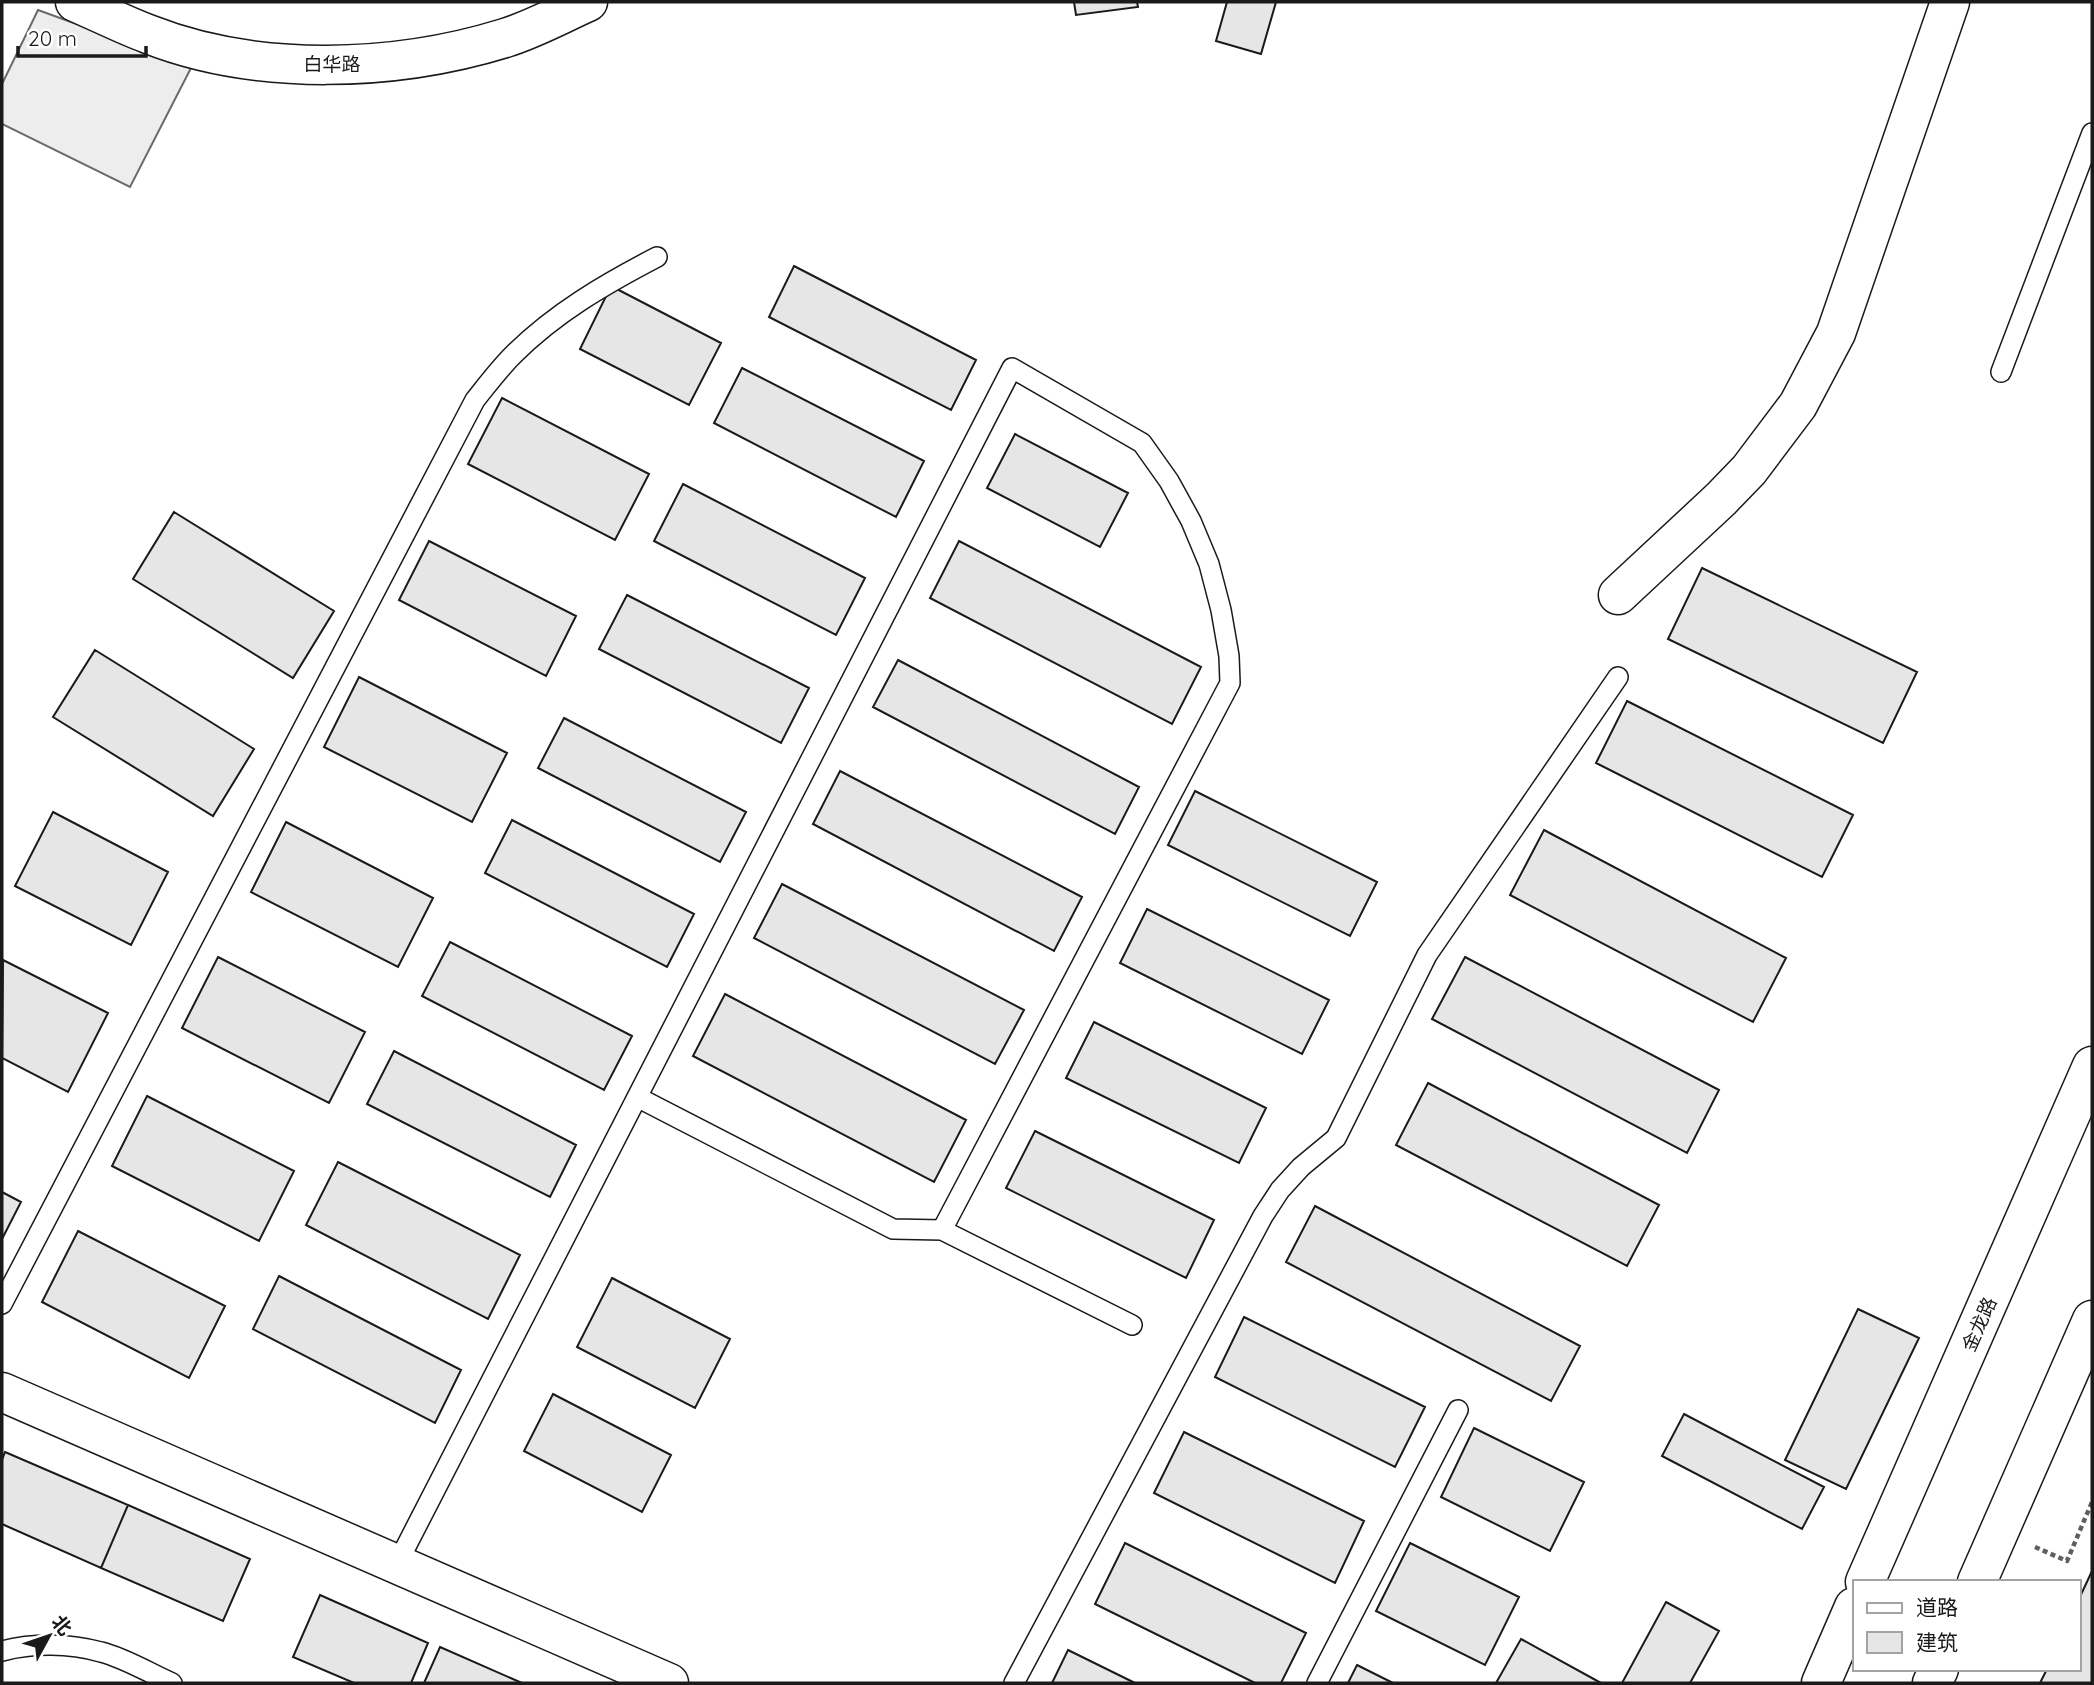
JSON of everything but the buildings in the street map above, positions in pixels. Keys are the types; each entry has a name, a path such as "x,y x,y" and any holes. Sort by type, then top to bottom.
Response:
{"street":[{"name":"白华路","path":"75,2 150,35 195,48 288,64 336,65 394,62 451,52 508,37 589,2"},
{"path":"1618,595 1749,470 1798,405 1836,333 1950,2"},
{"name":"金龙路","path":"1866,1580 2092,1066"},
{"path":"1978,1580 2092,1320"},
{"path":"2,1392 669,1683"},
{"path":"1821,1683 1853,1609"}],"lane":[{"path":"2001,372 2092,133"},
{"path":"2,1304 475,400 513,355 546,325 592,293 657,257"},
{"path":"397,1564 1012,369 1142,443 1169,481 1191,521 1209,564 1221,610 1229,656 1230,683 942,1230"},
{"path":"1014,1683 1263,1216 1280,1190 1301,1167 1336,1138 1427,955 1618,677"},
{"path":"637,1097 893,1229 942,1230 1132,1325"},
{"path":"1317,1683 1458,1410"},
{"path":"2,1651 38,1646 102,1652 172,1683"}],"path":[{"path":"1999,1531 2067,1561 2092,1503"}],"shaded area":[{"path":"38,10 192,66 130,187 2,124 2,84"}]}
